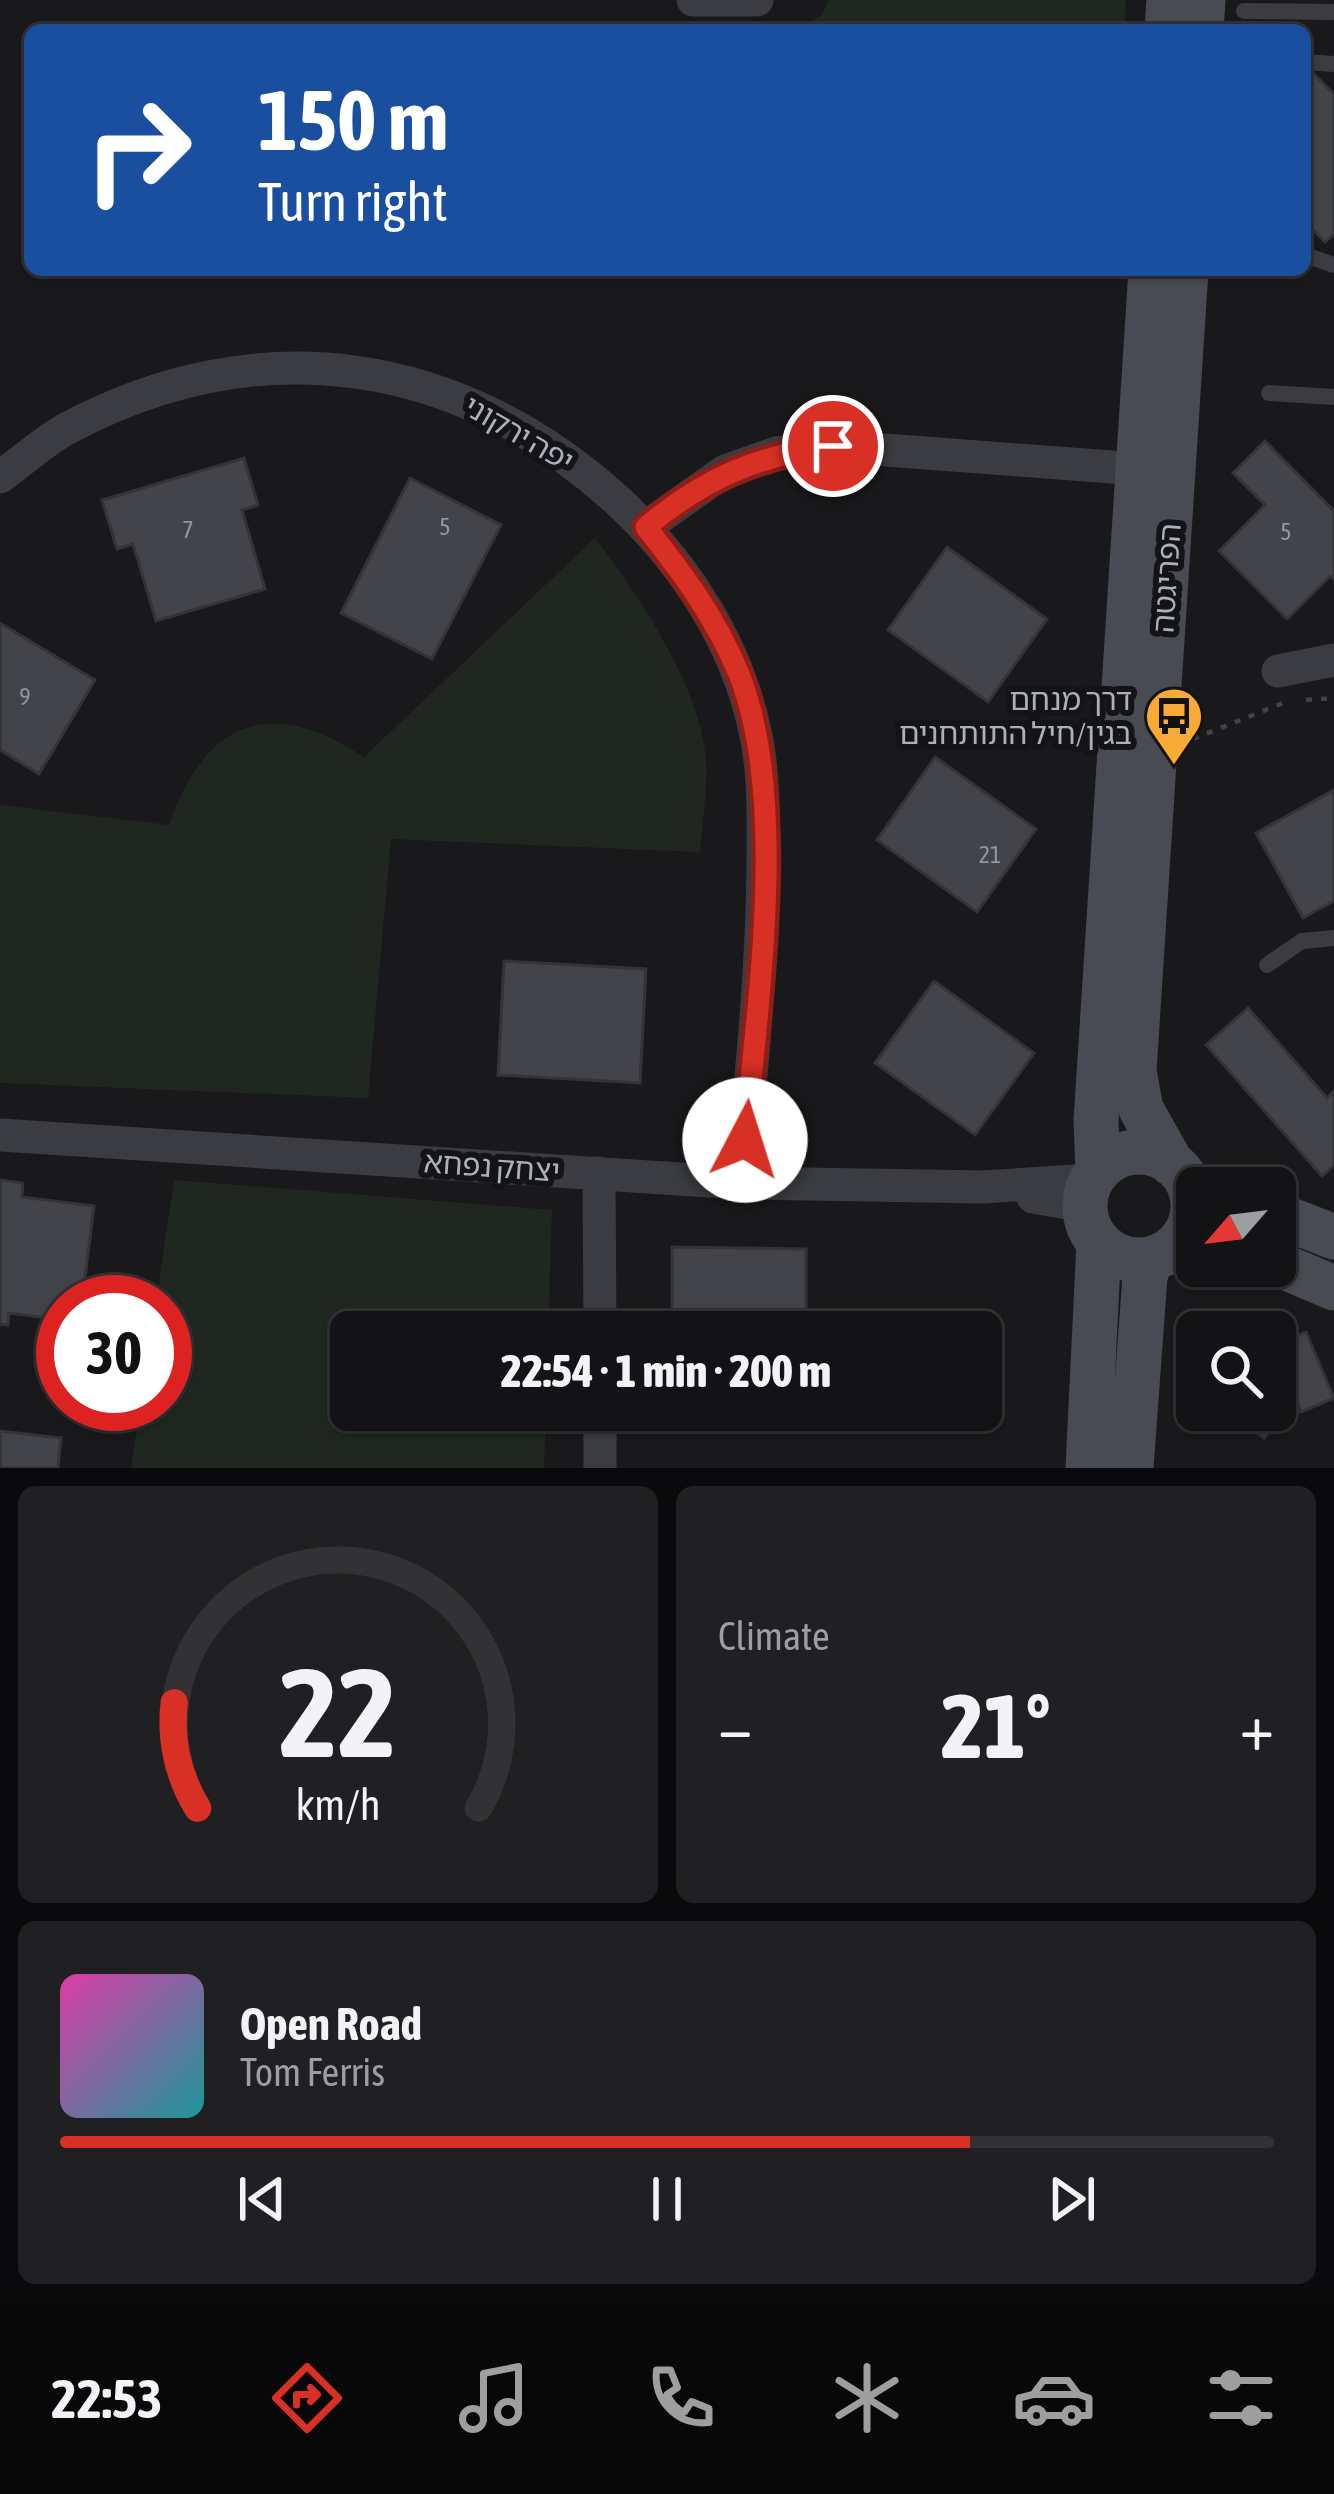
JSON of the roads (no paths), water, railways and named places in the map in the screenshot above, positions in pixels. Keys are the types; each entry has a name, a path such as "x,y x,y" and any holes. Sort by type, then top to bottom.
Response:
{"street":[{"path":"693,0 757,0"},
{"name":"הפריגטה","path":"1088,1468 1096,1121 1151,276"},
{"name":"הפריגטה","path":"1180,1167 1141,1109 1134,1071 1186,276"},
{"name":"יפה ירקוני","path":"0,478 64,430 159,389 274,368 347,369 424,383 501,416 569,457 646,527 704,602 740,676 756,733 763,802 762,908 741,1183"},
{"path":"646,527 725,471 776,453 833,446 1138,469"},
{"path":"1278,670 1334,660"},
{"name":"יצחק נפחא","path":"0,1135 741,1183 984,1187 1093,1200"},
{"path":"1172,1253 1122,1258 1093,1200 1126,1154 1142,1152 1176,1171"},
{"path":"599,1173 600,1311"},
{"path":"1296,1222 1334,1237"},
{"path":"1132,1468 1145,1276 1172,1253"},
{"path":"1296,1272 1334,1288"},
{"path":"600,1431 600,1468"}],"lane":[{"path":"1234,10 1334,12"},
{"path":"1269,393 1334,397"},
{"path":"1267,965 1302,941 1334,938"}],"place":[{"name":"דרך מנחם בגין/חיל התותחנים","path":"1174,767"}]}
